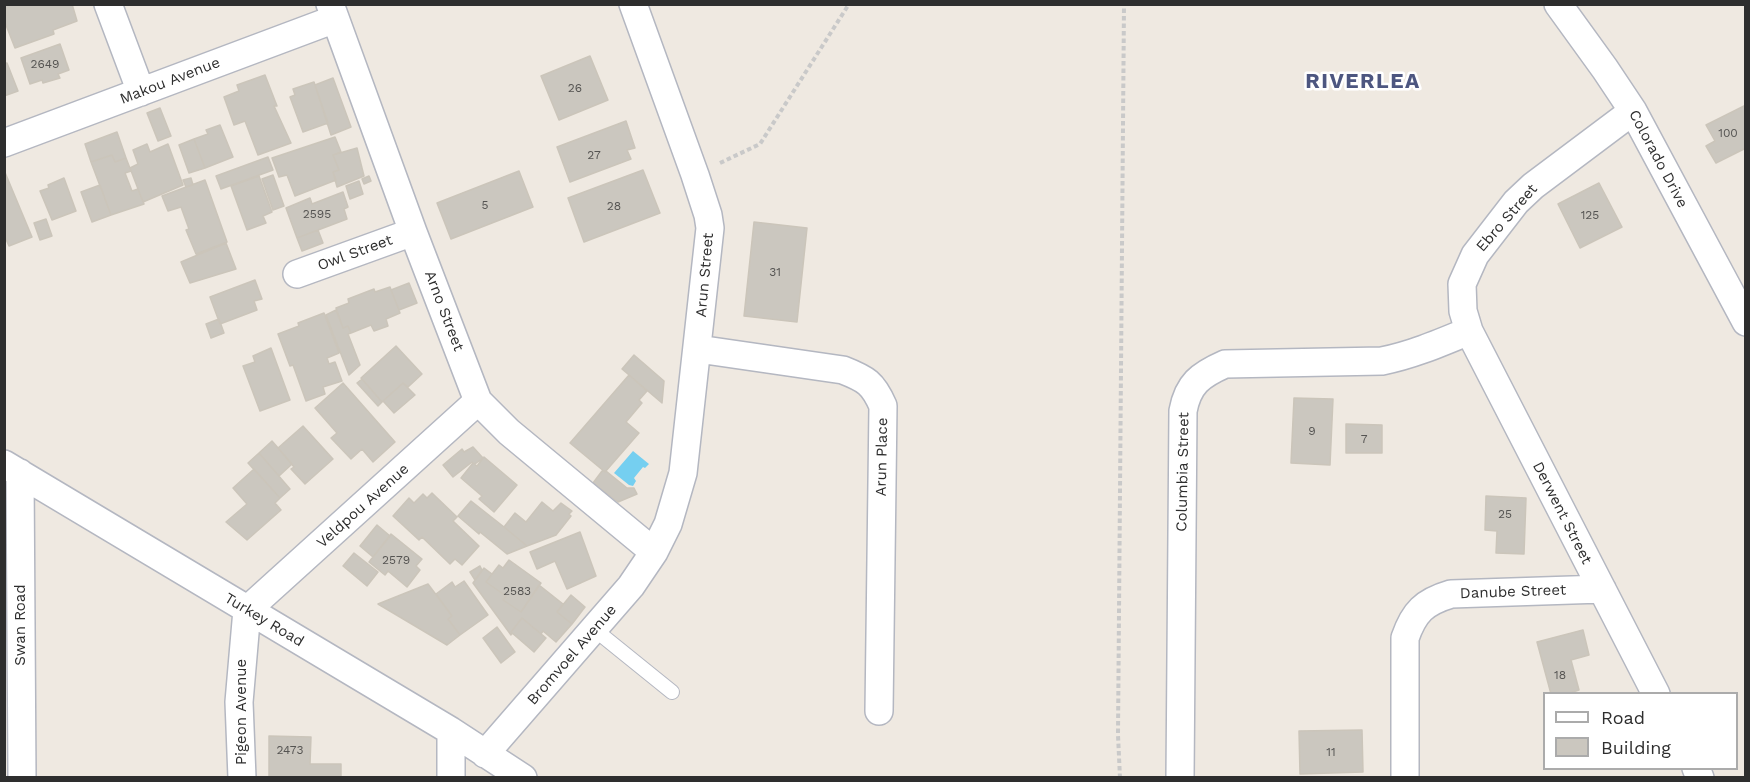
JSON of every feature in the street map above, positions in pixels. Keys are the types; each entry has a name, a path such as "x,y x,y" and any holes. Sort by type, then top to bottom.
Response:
{"street":[{"path":"108,4 141,92"},
{"name":"Arun Street","path":"633,4 695,175 710,228 683,473 668,524 654,552"},
{"name":"Colorado Drive","path":"1558,4 1633,111 1746,322"},
{"name":"Makou Avenue","path":"4,143 141,92 333,12"},
{"name":"Arno Street","path":"333,12 413,232 478,401 509,432 654,552"},
{"name":"Ebro Street","path":"1469,331 1463,311 1461,284 1475,255 1516,202 1533,186 1633,111"},
{"name":"Owl Street","path":"297,274 413,232"},
{"name":"Derwent Street","path":"1469,331 1655,692"},
{"name":"Columbia Street","path":"1180,777 1183,411 1188,391 1203,375 1225,364 1382,361 1410,354 1469,331"},
{"name":"Arun Place","path":"698,349 843,370 864,378 876,391 883,406 879,711"},
{"name":"Veldpou Avenue","path":"247,610 478,401"},
{"name":"Turkey Road","path":"12,469 451,731 523,777"},
{"name":"Swan Road","path":"12,469 22,777"},
{"name":"Bromvoel Avenue","path":"485,754 631,586 654,552"},
{"name":"Danube Street","path":"1405,777 1405,638 1410,622 1421,609 1434,599 1451,594 1602,590"},
{"name":"Pigeon Avenue","path":"242,777 239,702 247,610"},
{"path":"451,731 451,777"}],"lane":[{"path":"594,629 672,692"}],"path":[{"path":"695,175 760,144 849,4"},
{"path":"1120,777 1118,735 1124,4"}],"water":[{"path":"633,451 649,464 643,467 634,478 636,481 633,486 614,473"}],"building":[{"path":"4,4 72,4 77,21 53,30 54,34 15,48 4,20"},
{"path":"60,44 69,70 58,74 60,78 30,84 21,58"},
{"path":"590,56 608,100 559,120 541,76"},
{"path":"7,63 18,91 4,96 4,64"},
{"path":"265,75 277,106 274,106 291,143 258,155 245,121 234,125 224,97 239,91 237,85"},
{"path":"333,78 351,127 331,135 315,85"},
{"path":"314,82 328,123 303,132 290,97 295,95 293,89"},
{"path":"1746,105 1746,148 1716,163 1706,146 1715,141 1706,125"},
{"path":"160,108 171,136 158,141 147,113"},
{"path":"626,121 635,148 627,150 631,159 570,182 557,147"},
{"path":"220,125 233,157 205,168 194,139 208,134 206,130"},
{"path":"117,132 126,158 115,162 112,155 91,162 85,144"},
{"path":"335,137 341,152 333,155 339,170 333,172 336,180 295,196 287,175 279,177 272,158"},
{"path":"194,139 205,168 189,173 179,145"},
{"path":"147,144 150,152 168,144 183,185 143,202 130,168 138,164 133,150"},
{"path":"357,148 364,176 337,187 333,172 339,170 333,155"},
{"path":"112,155 115,162 126,158 131,171 125,173 132,191 138,189 144,204 111,215 91,162"},
{"path":"268,157 273,170 221,189 216,176"},
{"path":"4,170 32,237 9,246 4,235"},
{"path":"643,170 660,213 584,242 568,198"},
{"path":"519,171 533,207 451,239 437,203"},
{"path":"273,175 284,206 273,210 262,179"},
{"path":"259,176 272,212 263,216 266,223 247,230 231,186"},
{"path":"369,176 371,181 364,184 362,179"},
{"path":"64,178 76,211 52,220 40,191"},
{"path":"191,178 193,185 186,187 183,180"},
{"path":"205,180 227,242 196,254 186,230 189,229 181,207 168,211 162,196"},
{"path":"359,181 363,194 350,199 346,186"},
{"path":"1599,183 1622,227 1580,248 1558,204"},
{"path":"100,185 111,215 92,222 81,192"},
{"path":"343,192 348,207 344,209 347,219 297,238 286,208 310,198 312,204"},
{"path":"46,219 52,236 40,240 34,223"},
{"path":"754,222 807,228 797,322 744,316"},
{"path":"318,230 323,243 302,251 297,238"},
{"path":"226,243 236,269 190,283 181,262"},
{"path":"255,280 262,299 254,301 257,310 220,324 210,297"},
{"path":"409,283 417,303 399,310 391,290"},
{"path":"390,287 400,313 386,319 388,326 374,331 371,325 351,333 348,326 343,328 336,308 349,303 348,299 374,289 375,292"},
{"path":"336,310 343,328 348,326 351,333 348,334 360,365 349,375 326,315"},
{"path":"324,313 339,353 327,358 329,364 335,362 342,381 323,387 325,394 306,401 293,365 290,366 278,334"},
{"path":"219,319 224,333 211,338 206,324"},
{"path":"396,346 422,374 408,387 403,383 382,402 361,378"},
{"path":"271,348 290,400 260,411 243,366 255,362 253,356"},
{"path":"634,355 664,381 662,403 622,369"},
{"path":"629,375 647,391 639,400 642,403 626,422 639,433 605,472 570,443"},
{"path":"362,379 382,402 378,406 357,383"},
{"path":"343,383 395,442 373,462 362,449 351,459 331,438 337,433 315,408"},
{"path":"403,383 415,395 394,413 383,401"},
{"path":"1294,398 1333,399 1330,465 1291,463"},
{"path":"1346,424 1382,425 1382,453 1346,453"},
{"path":"303,426 333,459 305,484 291,469 294,467 278,448"},
{"path":"272,441 292,464 279,476 259,453"},
{"path":"473,447 483,458 475,464 472,462 453,477 443,465 462,449 464,452"},
{"path":"259,453 290,489 280,498 248,463"},
{"path":"484,457 517,485 494,512 479,499 482,496 461,478 473,463 477,466"},
{"path":"254,469 280,498 275,503 281,510 247,540 226,522 247,504 233,488"},
{"path":"602,471 606,471 627,488 634,488 637,494 618,502 593,483"},
{"path":"432,493 457,517 453,521 479,546 462,565 455,559 450,564 422,537 419,540 393,516 409,498 414,503 423,494 427,498"},
{"path":"1486,496 1526,498 1524,554 1496,553 1497,531 1485,530"},
{"path":"471,501 527,546 507,554 480,532 479,534 458,516"},
{"path":"542,502 553,511 561,503 572,511 569,514 571,516 556,535 527,546 504,527 515,513 526,522"},
{"path":"377,525 390,536 373,557 360,546"},
{"path":"580,532 596,576 567,589 555,561 537,569 530,552"},
{"path":"391,534 422,559 416,566 420,570 407,587 388,571 385,575 369,562"},
{"path":"354,553 378,572 367,586 343,566"},
{"path":"509,560 541,583 521,612 503,600 506,596 486,582 499,565 503,568"},
{"path":"480,566 482,570 475,580 470,572"},
{"path":"484,568 492,574 486,582 506,596 503,600 521,612 539,585 563,604 557,612 572,624 556,642 543,631 541,634 522,618 511,635 473,583"},
{"path":"464,581 488,615 460,635 448,619 452,616 436,594 452,582 455,587"},
{"path":"428,584 452,616 448,619 460,635 447,645 378,604"},
{"path":"571,595 585,607 572,624 557,612"},
{"path":"522,618 546,638 534,652 511,632"},
{"path":"497,627 515,652 501,663 483,638"},
{"path":"1583,630 1589,655 1571,660 1579,690 1550,692 1537,642"},
{"path":"1362,730 1363,772 1300,774 1299,731"},
{"path":"269,736 311,737 310,764 341,764 341,778 269,778"}],"district":[{"name":"RIVERLEA","path":"1363,82"}]}
